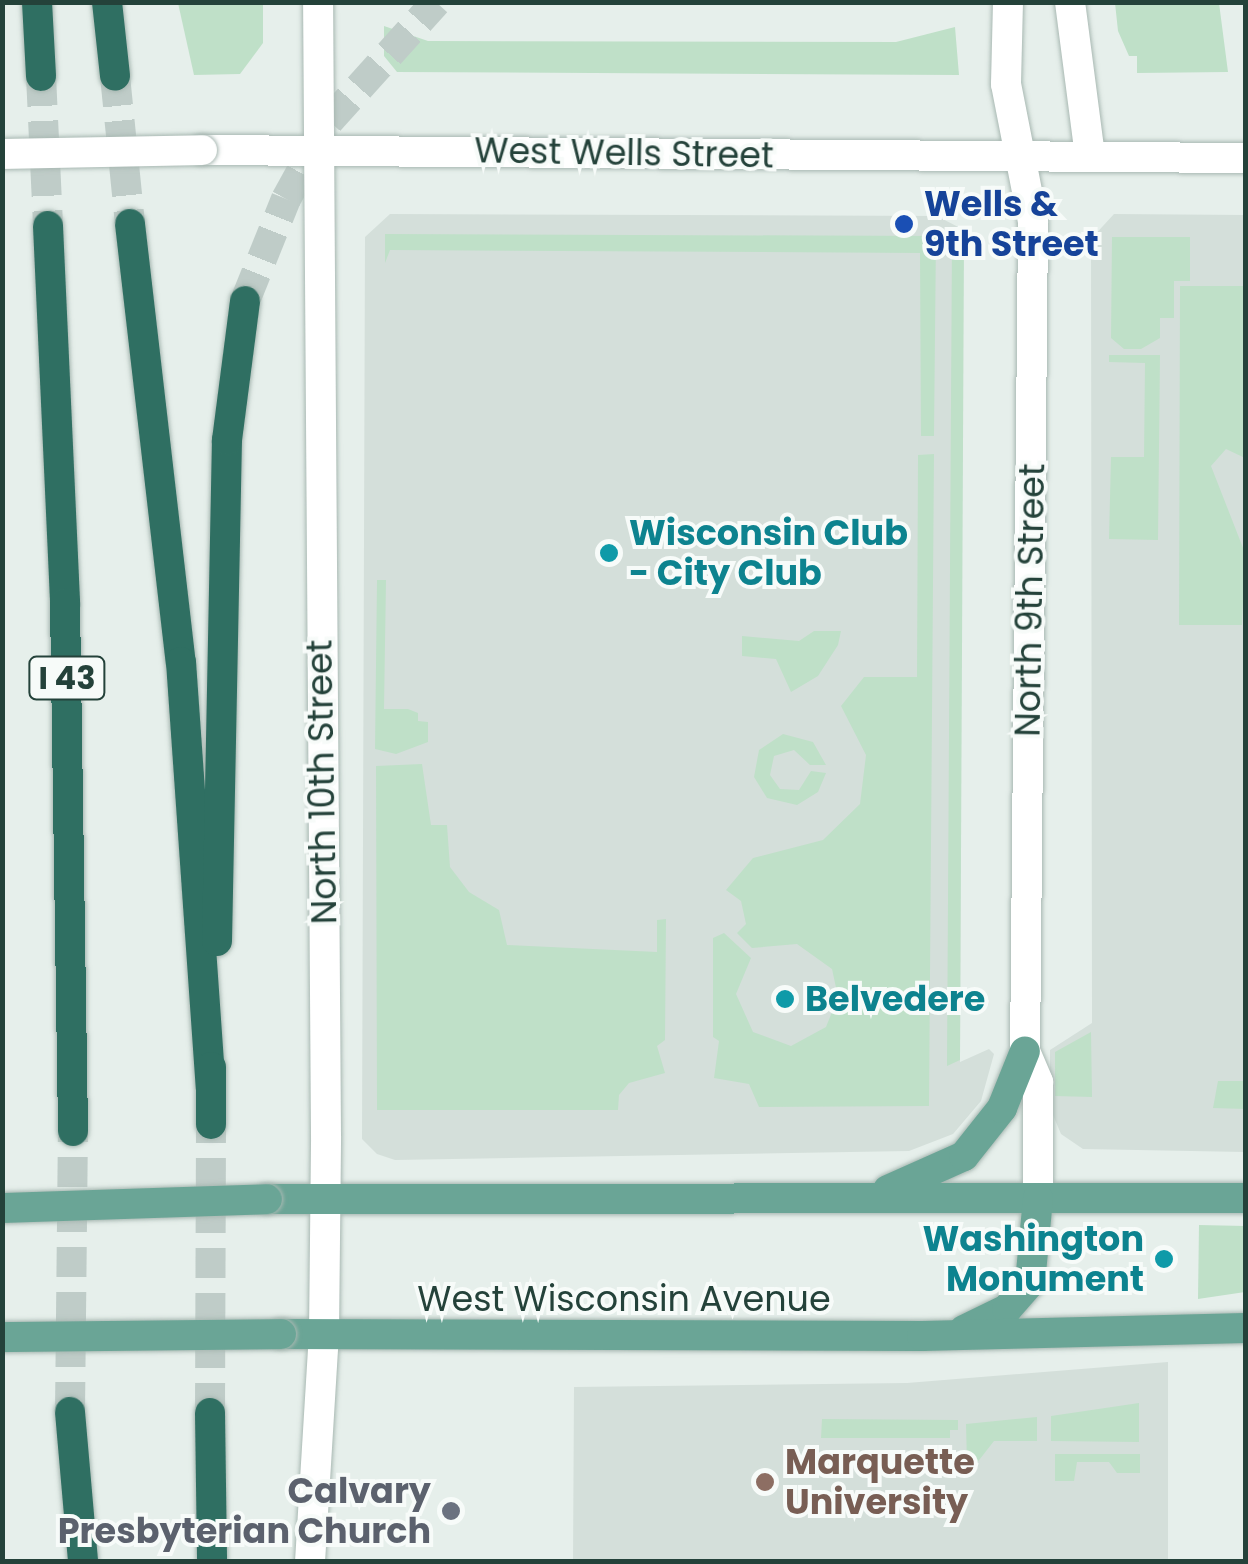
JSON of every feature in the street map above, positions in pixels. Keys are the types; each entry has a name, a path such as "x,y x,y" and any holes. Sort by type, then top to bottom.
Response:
{"highway":[{"path":"38,2 41,76"},
{"path":"106,2 114,76"},
{"path":"130,224 181,662 210,1088"},
{"name":"I 43","path":"48,226 65,603 73,1132"},
{"path":"210,1124 228,440 245,300"},
{"path":"68,1562 70,1412 83,1562"},
{"path":"210,1412 212,1562"}],"main road":[{"path":"852,1198 923,1179 964,1156 1002,1108 1025,1051"},
{"path":"922,1336 970,1328 1018,1298 1036,1268 1038,1198"},
{"path":"2,1208 325,1199 1246,1198"},
{"name":"West Wisconsin Avenue","path":"2,1337 922,1336 1246,1328"}],"street":[{"name":"North 10th Street","path":"310,1562 324,1335 325,1199 318,2"},
{"name":"North 9th Street","path":"1008,2 1006,84 1033,222 1025,1051 1038,1082 1038,1198"},
{"path":"1070,2 1090,156"},
{"name":"West Wells Street","path":"2,154 317,150 1246,158"}],"shaded area":[{"path":"390,214 937,216 962,229 960,1062 989,1049 994,1054 981,1101 953,1134 909,1151 395,1160 377,1154 362,1139 365,237"},
{"path":"1114,214 1245,215 1245,1152 1083,1149 1061,1134 1050,1108 1050,1050 1092,1023 1091,239"},
{"name":"Marquette University","path":"1168,1362 1168,1561 573,1562 574,1387 907,1383"}],"green space":[{"path":"178,3 263,3 263,43 240,74 194,75"},
{"path":"1115,3 1219,3 1228,72 1137,73 1137,56 1129,56 1118,31"},
{"path":"384,26 428,41 896,42 955,27 959,75 397,72 384,56"},
{"path":"385,234 936,236 934,436 921,436 920,253 390,250 385,263"},
{"path":"1112,237 1190,237 1190,281 1174,281 1174,318 1160,318 1160,338 1141,349 1124,349 1111,338"},
{"path":"952,238 964,239 960,1060 947,1066"},
{"path":"1180,286 1245,286 1245,458 1226,449 1211,466 1245,553 1242,625 1179,625"},
{"path":"1109,355 1160,355 1158,540 1109,539 1111,457 1144,457 1145,363 1109,362"},
{"path":"934,454 929,1106 759,1107 749,1084 714,1078 719,1041 713,1037 713,938 724,933 751,958 736,994 753,1032 791,1046 826,1027 838,997 832,969 797,944 752,948 737,933 746,924 741,901 726,890 753,858 823,840 860,804 866,755 841,706 864,677 917,677 918,455"},
{"path":"377,580 386,580 384,709 408,709 418,713 418,721 428,722 428,742 396,754 375,749"},
{"path":"814,631 841,631 838,645 818,676 791,692 776,659 742,656 742,636 799,641"},
{"path":"783,734 813,742 826,765 810,765 794,750 774,756 770,775 780,789 799,790 811,771 826,773 818,792 797,805 767,798 754,777 759,750"},
{"path":"422,764 431,825 447,825 450,867 469,892 499,910 507,945 657,952 657,920 666,919 665,1040 657,1046 665,1073 629,1083 619,1095 618,1110 377,1110 376,766"},
{"path":"1091,1032 1092,1097 1055,1096 1055,1052"},
{"path":"1218,1081 1245,1081 1245,1109 1213,1108"},
{"path":"1199,1225 1245,1226 1245,1292 1198,1299"},
{"path":"1139,1403 1139,1442 1051,1441 1051,1416"},
{"path":"1037,1417 1037,1441 994,1441 976,1464 967,1464 966,1424"},
{"path":"822,1419 958,1420 958,1430 950,1430 950,1438 821,1438"},
{"path":"1055,1454 1140,1454 1140,1473 1117,1473 1109,1462 1077,1462 1074,1481 1055,1481"}],"tunnel":[{"path":"245,301 286,199 329,121 436,2"},
{"path":"41,76 48,226"},
{"path":"115,76 130,224"},
{"path":"210,1413 211,1124"},
{"path":"70,1412 73,1131"}],"place":[{"name":"Wells & 9th Street","path":"904,224"},
{"name":"Wisconsin Club - City Club","path":"609,553"},
{"name":"Belvedere","path":"785,999"},
{"name":"Washington Monument","path":"1164,1259"},
{"name":"Marquette University","path":"765,1482"},
{"name":"Calvary Presbyterian Church","path":"451,1511"}]}
